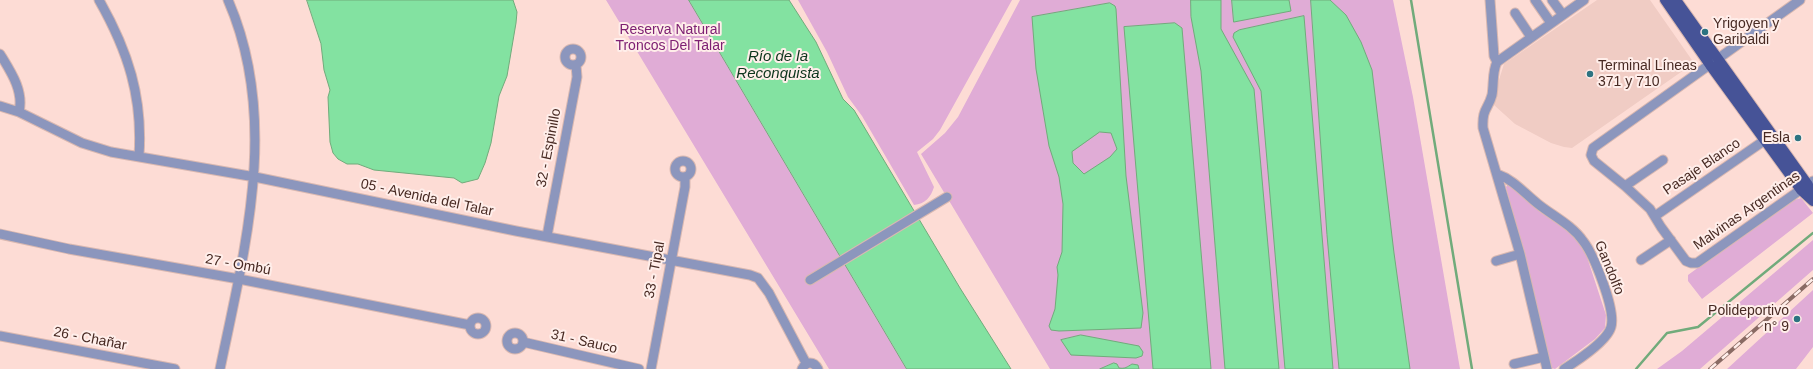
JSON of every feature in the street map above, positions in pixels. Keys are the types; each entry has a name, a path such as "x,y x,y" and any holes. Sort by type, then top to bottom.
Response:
{"main road":[{"path":"1665,0 1807,186 1813,196"},
{"path":"1676,0 1714,63 1765,140 1807,186 1813,201"}],"street":[{"path":"99,0 122,45 136,93 139,116 138,156"},
{"path":"220,369 239,280 255,177 256,130 250,76 239,31 228,0"},
{"path":"1490,0 1494,56 1497,62"},
{"path":"1535,0 1551,23"},
{"path":"1552,0 1563,15"},
{"path":"1547,369 1520,254 1483,128 1482,117 1492,96 1494,69 1497,62 1584,0"},
{"path":"1640,260 1671,240 1650,209 1594,161 1591,155 1593,148 1714,63 1800,0"},
{"path":"1515,13 1531,37"},
{"path":"0,54 9,68 18,89 21,102 19,112"},
{"name":"32 - Espinillo","path":"547,236 577,77 576,65"},
{"name":"05 - Avenida del Talar","path":"0,106 19,112 90,146 111,152 255,177 516,231 750,274 758,278 769,293 804,366"},
{"name":"Pasaje Blanco","path":"1655,216 1765,140"},
{"path":"1625,186 1663,160"},
{"name":"Gandolfo","path":"1497,174 1510,178 1538,204 1574,231 1589,249 1601,279 1611,314 1611,327 1603,339 1564,369"},
{"name":"33 - Tipal","path":"651,369 685,187 685,177"},
{"name":"Malvinas Argentinas","path":"1671,240 1686,261 1697,263 1807,186"},
{"path":"810,280 947,197"},
{"name":"27 - Ombú","path":"0,234 69,249 470,324"},
{"path":"1496,261 1520,254"},
{"name":"26 - Chañar","path":"0,336 175,369"},
{"name":"31 - Sauco","path":"523,342 639,369"},
{"path":"1514,364 1544,357"},
{"path":"804,366 814,364 818,369"}],"shaded area":[{"name":"Terminal Líneas 371 y 710","path":"1597,0 1650,0 1694,63 1572,148 1564,147 1551,143 1515,124 1494,105 1498,83 1504,64"}],"green space":[{"name":"Reserva Natural Troncos Del Talar","path":"606,0 689,0 907,369 829,369"},
{"path":"798,0 1012,0 940,130 933,139 917,152 934,187 929,197 924,202 914,205 862,116 848,97 827,52"},
{"path":"1020,0 1393,0 1413,97 1460,369 1050,369 921,154 945,133 958,117"},
{"path":"1508,184 1540,212 1573,234 1586,254 1606,315 1605,328 1595,339 1555,369 1551,368 1506,187"},
{"path":"1801,198 1813,213 1702,299 1688,281 1688,275 1788,202"},
{"path":"1813,240 1813,270 1700,369 1657,369 1682,351"},
{"name":"Polideportivo n° 9","path":"1813,290 1813,347 1796,369 1727,369"}],"water":[{"path":"307,0 513,0 517,12 507,76 499,96 491,143 478,179 462,183 454,178 374,170 358,164 347,164 338,159 333,153 330,142 328,97 330,90 324,70 321,44"},
{"name":"Río de la Reconquista","path":"689,0 789,0 816,42 843,99 854,110 960,288 1011,369 907,369"},
{"path":"1191,0 1221,0 1221,29 1254,89 1279,369 1225,369 1201,71 1191,17"},
{"path":"1232,0 1289,0 1291,11 1234,22"},
{"path":"1311,0 1330,0 1346,15 1361,42 1372,70 1394,253 1410,369 1339,369 1327,235"},
{"path":"1110,3 1115,6 1126,176 1143,313 1141,328 1059,331 1051,330 1049,326 1055,309 1058,275 1057,267 1062,252 1063,204 1059,177 1049,146 1036,69 1032,17","holes":["1100,132 1111,133 1117,149 1110,157 1084,174 1073,163 1072,152"]},
{"path":"1304,16 1333,369 1285,369 1261,91 1233,37 1234,33 1239,30"},
{"path":"1175,23 1182,28 1211,369 1153,369 1124,27"},
{"path":"1081,335 1139,346 1143,352 1142,356 1136,358 1071,355 1061,340"},
{"path":"1114,363 1117,364 1119,368 1124,368 1132,364 1138,365 1139,369 1100,369"}],"waterway":[{"path":"1411,0 1472,369"},
{"path":"1636,369 1667,333 1698,327 1813,233"}],"railway":[{"path":"1710,369 1813,279"}],"place":[{"name":"Yrigoyen y Garibaldi","path":"1705,32"},
{"name":"Terminal Líneas 371 y 710","path":"1590,74"},
{"name":"Esla","path":"1798,138"},
{"name":"Polideportivo n° 9","path":"1797,319"}]}
